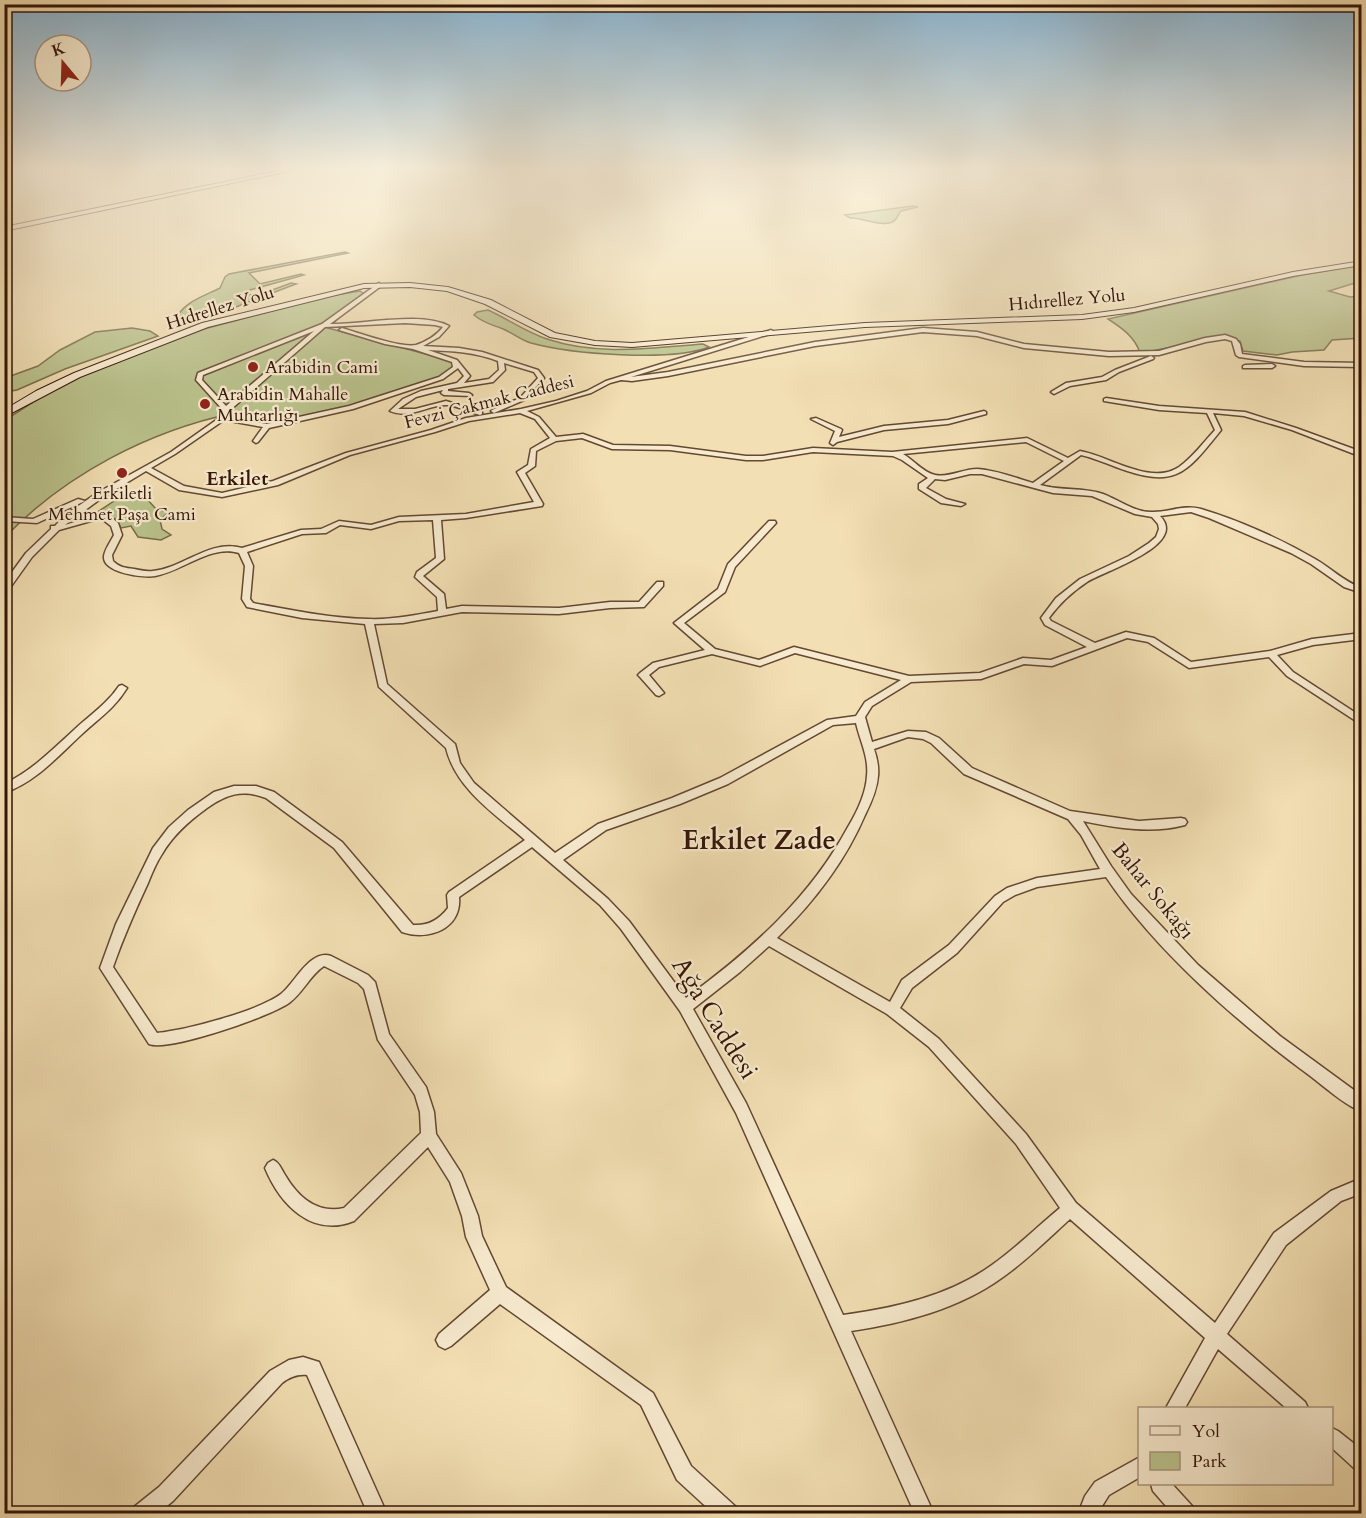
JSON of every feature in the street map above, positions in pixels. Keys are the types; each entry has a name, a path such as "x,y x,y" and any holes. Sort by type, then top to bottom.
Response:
{"street":[{"name":"Hıdırellez Yolu","path":"771,332 880,324 1089,317 1134,310 1293,274 1362,262"},
{"name":"Hıdrellez Yolu","path":"4,414 33,396 77,375 205,325 345,289 379,285 425,286 461,293 488,302 548,333 595,343 652,344 771,332"},
{"path":"4,590 22,564 54,528 100,495 147,469 224,414 324,325 379,285"},
{"path":"224,414 199,380 200,374 324,325 358,326 419,322 442,324 446,327 430,341 414,347"},
{"path":"324,325 414,347 471,350 536,371 541,378 517,401 465,417 468,419"},
{"path":"621,378 632,379 668,374 815,344 916,331 976,334 1019,345 1083,353 1139,354 1170,351"},
{"name":"Fevzi Çakmak Caddesi","path":"147,469 182,488 222,495 275,483 348,454 468,419 521,411 576,397 621,378 771,332"},
{"path":"1054,392 1068,384 1104,379 1121,369 1170,351 1205,340 1225,337 1234,340 1239,355 1288,362 1362,365"},
{"path":"414,347 457,363 467,376 461,384 444,392 469,395"},
{"path":"501,360 500,375 504,382"},
{"path":"1245,367 1284,365 1288,362"},
{"name":"Fevzi Çakmak Caddesi","path":"224,414 267,426 351,408 444,377 453,372 457,363"},
{"path":"480,413 446,403 415,411 393,411 399,404 412,397 461,384 489,382 500,375"},
{"path":"1106,400 1159,408 1245,414 1294,429 1362,456"},
{"path":"521,411 537,418 554,439"},
{"path":"1034,486 1078,454 1085,453 1155,476 1169,475 1186,464 1218,430 1209,411"},
{"path":"54,528 70,527 104,516 117,530 117,540 108,555 111,564 124,570 147,574 165,571 219,550 232,548 242,551 301,532 323,531 339,524 371,527 399,519 466,516 539,504 521,472 531,466 534,450 554,439 583,436 612,447 670,448 746,458 763,458 813,450 836,440 884,428 948,422 984,413"},
{"path":"814,419 839,430 836,440"},
{"path":"256,441 267,426"},
{"path":"813,450 890,454 1008,443 1023,439 1068,461"},
{"path":"890,454 904,457 924,474 933,477 949,478 966,472 981,472 1059,492 1095,494 1132,510 1154,515 1171,510 1195,510 1297,552 1325,568 1351,588 1362,591"},
{"path":"933,477 922,486 922,489 944,501 961,504"},
{"path":"4,519 37,520 100,495"},
{"path":"1095,647 1048,623 1045,618 1059,599 1089,577 1155,543 1163,529 1162,523 1154,515"},
{"path":"437,518 440,559 420,574 419,578 441,596 442,611"},
{"path":"772,523 731,566 722,590 678,623 712,651 760,663 794,650 909,679 981,676 1023,662 1057,662 1126,636 1139,637 1155,643 1189,665 1271,654 1312,642 1362,636"},
{"path":"242,551 249,566 246,599 250,605 302,615 369,622 404,620 442,611 472,608 559,611 609,604 641,605 660,585"},
{"path":"4,578 22,564"},
{"name":"Ağa Caddesi","path":"369,622 382,684 451,747 459,771 470,786 615,913 685,1007 741,1108 925,1514"},
{"path":"659,693 643,675 648,669 712,651"},
{"path":"1271,654 1290,675 1362,722"},
{"path":"685,1007 738,966 767,939 817,885 852,830 873,777 869,747 859,719 867,704 909,679"},
{"path":"4,789 19,782 59,752 80,730 114,701 122,688"},
{"path":"554,860 602,827 724,781 831,722 859,719"},
{"name":"Bahar Sokağı","path":"869,747 904,733 920,733 936,741 968,771 1067,813 1080,823 1109,872 1148,922 1214,988 1290,1053 1362,1105"},
{"path":"532,841 453,895 454,909 447,918 427,930 416,931 406,928 338,845 270,795 249,789 228,791 192,813 161,846 151,861 122,924 106,968 154,1040 172,1038 278,1004 299,986 313,965 320,960 326,960 363,979 373,991 376,1014 383,1036 421,1092 427,1112 429,1136 448,1162 456,1178 470,1216 474,1237 500,1293 647,1399 684,1473 729,1514"},
{"path":"1067,813 1128,826 1159,826 1181,822"},
{"path":"892,1010 907,984 953,949 1007,892 1036,883 1109,872"},
{"path":"767,939 892,1010 934,1043 1006,1120 1037,1159 1070,1209 1215,1338 1298,1407"},
{"path":"273,1168 285,1190 302,1208 323,1219 340,1218 348,1215 429,1136"},
{"path":"1176,1407 1215,1338 1280,1239 1336,1196 1362,1185"},
{"path":"839,1324 902,1313 932,1304 976,1284 996,1272 1070,1209"},
{"path":"445,1340 500,1293"},
{"path":"141,1514 166,1494 276,1377 290,1368 305,1365 313,1368 378,1514"},
{"path":"1333,1438 1362,1462"},
{"path":"1088,1514 1099,1490 1107,1483 1138,1467"},
{"path":"1161,1485 1186,1514"}],"green space":[{"path":"348,253 249,273 260,284 304,275 250,290 248,294 256,296 291,283 296,284 234,308 199,319 176,320 189,304 220,288 229,274"},
{"path":"1361,265 1361,283 1329,291 1350,297 1361,296 1361,338 1332,340 1324,350 1277,355 1243,351 1240,341 1227,337 1140,353 1138,347 1123,329 1108,319 1302,275"},
{"path":"360,291 364,294 328,328 448,360 457,366 451,374 356,407 266,425 236,418 234,413 171,431 110,458 82,475 29,514 5,537 5,420 78,377 204,329 324,297"},
{"path":"488,310 539,336 585,348 644,349 703,344 709,347 692,352 671,354 621,355 549,347 527,342 474,315 477,312"},
{"path":"132,328 150,331 158,336 65,369 17,390 5,392 5,378 38,366 60,350 95,332"},
{"path":"129,491 147,499 157,510 170,511 160,520 162,529 171,535 161,540 138,537 131,526 121,528 116,519 96,513"}],"place":[{"name":"Arabidin Cami","path":"253,367"},
{"name":"Arabidin Mahalle Muhtarlığı","path":"205,404"},
{"name":"Erkiletli Mehmet Paşa Cami","path":"122,473"}],"district":[{"name":"Erkilet","path":"237,478"},
{"name":"Erkilet Zade","path":"759,840"}]}
